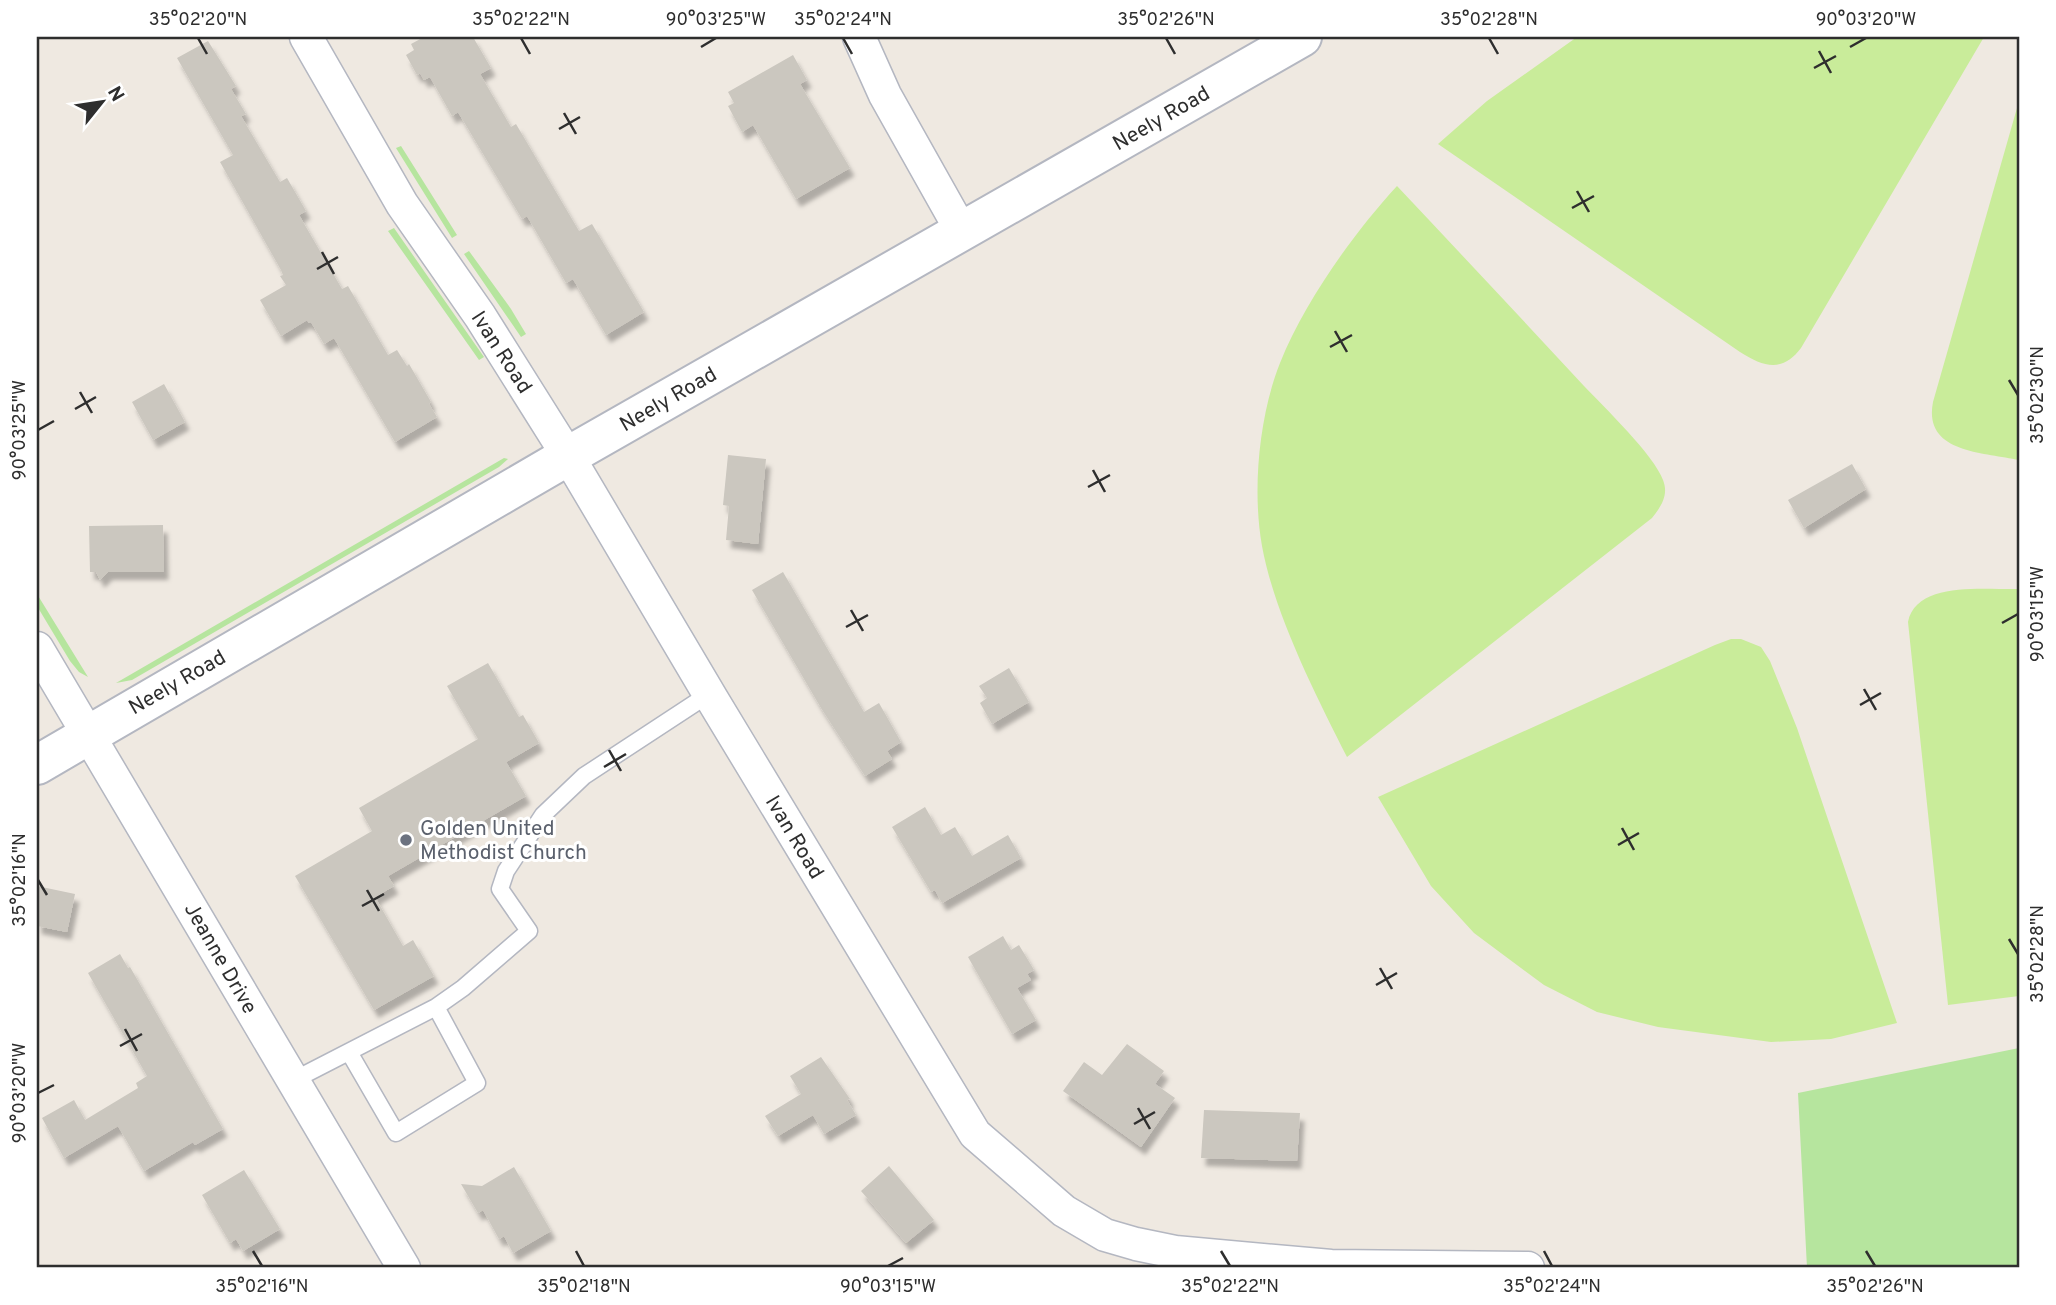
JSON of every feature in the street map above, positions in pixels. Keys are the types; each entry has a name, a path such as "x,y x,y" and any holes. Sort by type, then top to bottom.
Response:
{"street":[{"name":"Ivan Road","path":"306,37 402,204 480,316 568,456 975,1134 1064,1211 1105,1235 1136,1244 1175,1252 1331,1267 1528,1268"},
{"path":"859,37 885,95 962,232"},
{"name":"Neely Road","path":"37,765 568,456 1302,37"},
{"name":"Jeanne Drive","path":"37,648 404,1268"}],"lane":[{"path":"292,1081 436,1007 481,974 529,931 500,890 506,871 543,815 584,776 709,694"},
{"path":"349,1052 396,1133 477,1083 436,1007"}],"green space":[{"path":"1577,37 1984,37 1801,348 1787,361 1772,365 1740,352 1438,144 1487,101"},
{"path":"2019,101 2019,460 1973,452 1946,441 1937,431 1932,419 1933,402"},
{"path":"401,146 457,235 452,238 396,148"},
{"path":"1397,186 1628,432 1658,470 1665,485 1665,496 1652,518 1347,757 1297,654 1268,572 1259,524 1259,453 1273,384 1290,340 1331,269"},
{"path":"394,228 484,357 479,360 388,231"},
{"path":"469,251 526,334 521,337 464,254"},
{"path":"504,458 508,459 499,467 132,680 116,683"},
{"path":"1972,589 2019,589 2019,996 1948,1005 1908,622 1914,609 1924,599 1938,593"},
{"path":"37,594 88,677 79,672 70,661 37,606"},
{"path":"1731,639 1741,639 1761,647 1770,661 1797,728 1897,1023 1831,1039 1771,1042 1658,1027 1597,1012 1544,985 1474,933 1431,886 1378,797 1715,645"},
{"path":"2019,1048 2019,1268 1807,1268 1798,1093"}],"building":[{"path":"424,37 473,37 491,68 480,74 511,127 516,124 579,231 592,224 644,312 606,335 573,279 566,283 527,216 522,219 458,112 452,116 430,77 424,80 420,73 417,75 406,55 414,50 411,44"},
{"path":"208,41 236,86 231,89 246,114 241,116 280,182 287,178 306,211 299,215 342,289 348,286 388,355 397,350 407,366 409,364 431,402 429,404 437,417 395,442 334,338 324,344 311,322 307,320 281,336 260,300 286,285 280,276 283,275 220,162 233,155 177,58"},
{"path":"793,55 807,80 800,84 850,168 796,199 753,125 742,132 728,106 734,103 728,92"},
{"path":"164,384 185,422 153,440 132,402"},
{"path":"728,455 766,459 758,544 726,540 729,506 723,505"},
{"path":"1852,464 1866,489 1804,528 1788,500"},
{"path":"163,525 164,572 108,572 100,580 96,572 90,572 89,526"},
{"path":"783,572 864,712 879,703 901,742 887,751 892,759 865,776 821,708 752,590"},
{"name":"Golden United Methodist Church","path":"488,663 519,717 523,715 539,743 506,762 526,796 388,876 394,886 375,897 403,946 413,940 434,976 374,1010 295,876 372,831 359,808 478,739 447,686"},
{"path":"1009,668 1029,702 992,724 980,703 987,698 979,686"},
{"path":"925,807 941,835 955,827 972,856 1008,835 1021,858 942,903 935,890 931,892 892,827"},
{"path":"37,886 75,894 67,932 37,926"},
{"path":"1003,936 1011,950 1019,945 1034,970 1027,974 1031,980 1017,988 1036,1020 1012,1034 968,957"},
{"path":"120,954 223,1129 195,1145 193,1142 144,1171 118,1126 64,1158 42,1118 74,1100 85,1120 138,1088 136,1083 147,1076 88,973"},
{"path":"1127,1044 1164,1071 1155,1084 1175,1098 1141,1147 1063,1091 1084,1062 1102,1075"},
{"path":"821,1057 850,1099 847,1100 856,1115 824,1134 813,1115 778,1136 765,1116 801,1094 790,1076"},
{"path":"1204,1110 1300,1113 1297,1161 1201,1158"},
{"path":"889,1166 934,1220 906,1243 861,1191"},
{"path":"514,1167 551,1231 513,1253 504,1236 499,1239 483,1210 478,1213 461,1184 482,1186"},
{"path":"244,1170 280,1229 243,1251 236,1239 230,1243 202,1195"}],"place":[{"name":"Golden United Methodist Church","path":"406,840"}]}
